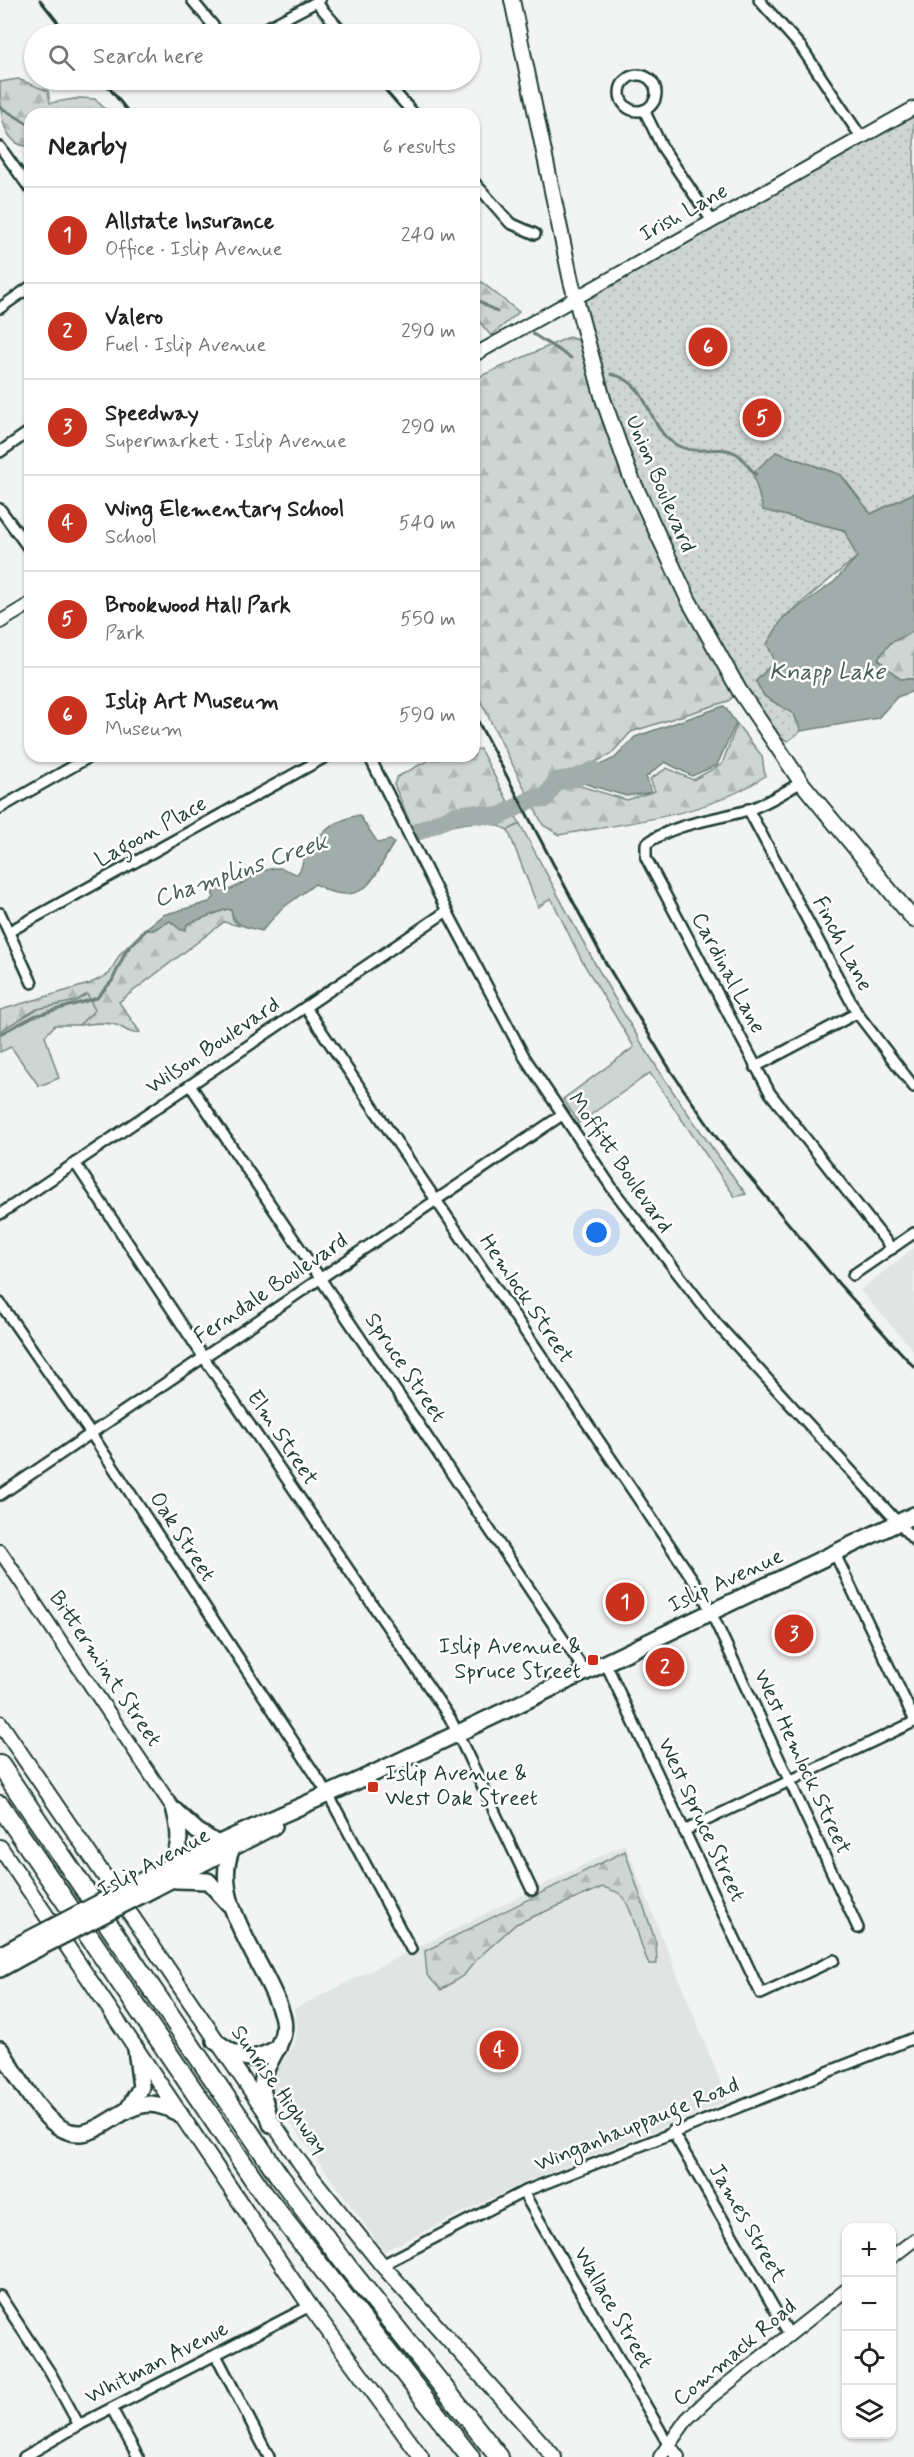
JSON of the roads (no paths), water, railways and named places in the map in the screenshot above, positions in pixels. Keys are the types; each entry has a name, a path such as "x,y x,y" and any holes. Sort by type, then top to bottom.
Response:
{"highway":[{"path":"0,1765 280,2177 346,2265 499,2457"},
{"path":"0,1805 263,2193 470,2457"}],"main road":[{"name":"Union Boulevard","path":"512,0 575,298 603,399 630,476 718,657 801,782 914,920"},
{"name":"Islip Avenue","path":"171,1873 216,1843 328,1794 606,1664 914,1515"},
{"name":"Sunrise Highway","path":"0,1723 271,2124 323,2193 382,2265 554,2457"},
{"name":"Islip Avenue","path":"0,1969 25,1949 171,1873 232,1848 328,1794"},
{"path":"174,1811 197,1831 216,1843"},
{"path":"174,1811 180,1839 171,1873 208,1881 233,1908"},
{"path":"0,1847 310,2306 421,2457"},
{"path":"232,1848 224,1871 233,1908 280,2010 284,2027 278,2048 265,2071 263,2082 271,2124"},
{"name":"Islip Avenue","path":"0,1955 25,1949"},
{"path":"215,2041 247,2059 257,2058 278,2048"},
{"path":"0,2049 45,2114 62,2128 73,2132 90,2132 127,2111 150,2104 180,2114"},
{"path":"127,2111 141,2087 136,2049"}],"street":[{"path":"192,0 212,24"},
{"path":"759,0 801,47 861,137"},
{"path":"274,24 318,1 336,24"},
{"path":"393,90 409,108"},
{"name":"Irish Lane","path":"480,351 914,108"},
{"path":"644,110 662,147 712,221"},
{"path":"0,147 24,180"},
{"path":"0,165 9,159"},
{"path":"480,189 510,224 535,234"},
{"path":"0,308 24,290"},
{"path":"0,452 24,434"},
{"path":"0,509 24,542"},
{"path":"0,622 24,608"},
{"path":"0,808 80,762"},
{"name":"Lagoon Place","path":"10,931 316,762"},
{"name":"Moffitt Boulevard","path":"372,762 447,911 525,1058 614,1191 717,1324 914,1540"},
{"name":"Cardinal Lane","path":"801,782 774,799 748,809 659,835 646,844 646,858 770,1093 892,1248"},
{"name":"Finch Lane","path":"748,809 856,1013 914,1087"},
{"name":"Wilson Boulevard","path":"0,1214 447,911"},
{"path":"0,913 32,983"},
{"name":"Hemlock Street","path":"306,1008 696,1584 711,1613"},
{"path":"755,1067 856,1013"},
{"name":"Spruce Street","path":"190,1085 586,1673"},
{"name":"Ferndale Boulevard","path":"0,1495 562,1115"},
{"name":"Elm Street","path":"75,1163 204,1358 450,1718 532,1890"},
{"path":"853,1275 914,1233"},
{"name":"Oak Street","path":"0,1303 328,1794 411,1949"},
{"name":"Bittermint Street","path":"0,1551 174,1811"},
{"path":"684,1831 914,1721 835,1554"},
{"name":"West Hemlock Street","path":"711,1613 858,1928"},
{"name":"West Spruce Street","path":"606,1664 761,1994 834,1960"},
{"name":"Winganhauppauge Road","path":"382,2265 523,2192 672,2131 914,2038"},
{"name":"James Street","path":"672,2131 789,2334"},
{"name":"Wallace Street","path":"523,2192 668,2444"},
{"path":"896,2253 914,2240"},
{"name":"Commack Road","path":"660,2457 687,2419 706,2400 842,2293"},
{"path":"0,2296 51,2374 79,2425"},
{"name":"Whitman Avenue","path":"24,2457 79,2425 310,2306"},
{"path":"216,2355 268,2457"},
{"path":"112,2409 138,2457"},
{"path":"668,2444 678,2457"}],"water":[{"name":"Knapp Lake","path":"776,452 841,475 871,514 914,493 914,631 890,643 878,659 900,679 914,679 914,691 897,697 878,718 801,731 794,714 764,696 756,681 775,661 767,644 783,618 834,582 857,557 844,530 763,510 753,473"},
{"name":"Knapp Lake","path":"724,706 736,723 717,765 692,776 665,762 646,777 652,792 626,796 570,779 615,758 635,737"},
{"path":"359,815 378,843 390,840 394,843 371,881 364,888 345,894 328,891 315,884 280,910 262,931 238,923 231,910 227,909 187,924 186,930 181,930 170,921 153,930 144,930 163,915 209,902 214,898 211,888 222,888 226,891 233,889 272,868 281,868 297,874 306,853 316,839 335,824"}],"waterway":[{"path":"0,107 24,121"},
{"path":"480,302 497,312"},
{"path":"533,334 571,358"},
{"path":"611,374 623,378 639,392 660,430 677,445 686,449 729,451 740,456 756,474"},
{"name":"Champlins Creek","path":"417,832 456,815 472,813 498,817 534,798 545,799 556,781 576,778 594,770"},
{"name":"Champlins Creek","path":"0,1034 34,1016 97,998 112,981 126,951 147,929"}],"railway":[{"path":"40,0 59,24"},
{"path":"111,90 125,108"},
{"path":"480,725 604,960 671,1071 717,1138 839,1284 914,1367"}],"place":[{"name":"Islip Art Museum","path":"708,347"},
{"name":"Brookwood Hall Park","path":"762,418"},
{"name":"Allstate Insurance","path":"625,1602"},
{"name":"Speedway","path":"794,1634"},
{"name":"Islip Avenue & Spruce Street","path":"593,1660"},
{"name":"Valero","path":"665,1667"},
{"name":"Islip Avenue & West Oak Street","path":"373,1787"},
{"name":"Wing Elementary School","path":"499,2050"}]}
